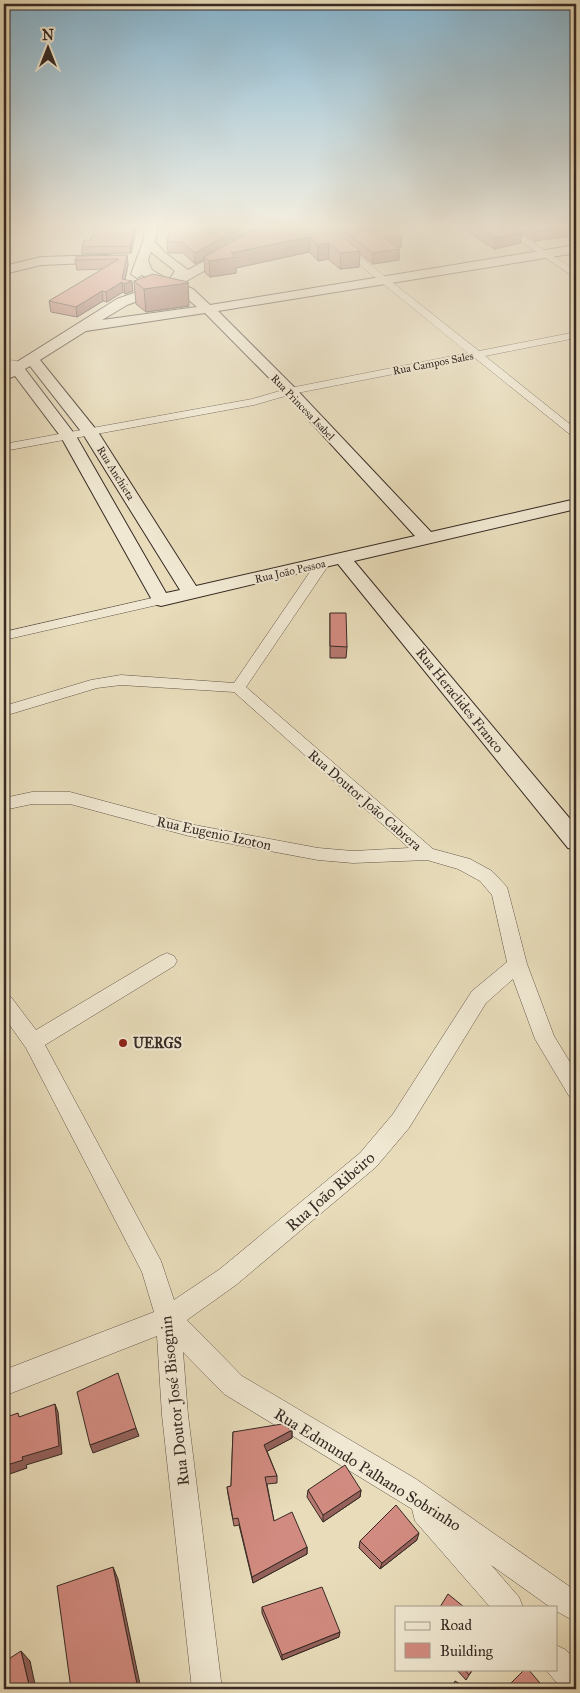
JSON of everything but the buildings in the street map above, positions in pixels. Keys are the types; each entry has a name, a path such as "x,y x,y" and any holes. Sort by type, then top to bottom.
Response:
{"street":[{"path":"16,366 119,304"},
{"name":"Rua Princesa Isabel","path":"202,304 290,391 427,539"},
{"path":"83,327 239,304"},
{"path":"412,304 576,434"},
{"name":"Rua Campos Sales","path":"4,448 65,432 184,409 254,402 290,391 576,335"},
{"name":"Rua Anchieta","path":"16,366 87,428 191,593"},
{"name":"Rua Anchieta","path":"16,366 65,432 161,600"},
{"name":"Rua Campos Sales","path":"4,437 65,432"},
{"path":"110,509 135,503"},
{"name":"Rua João Pessoa","path":"4,636 576,504"},
{"path":"4,711 96,683 121,680 238,688 333,561"},
{"name":"Rua Heraclides Franco","path":"333,561 576,842"},
{"name":"Rua Doutor João Cabrera","path":"238,688 427,854 464,864 486,876 501,892 517,964 545,1040 576,1090"},
{"name":"Rua Eugenio Izoton","path":"4,804 32,798 70,798 189,830 318,854 353,857 427,854"},
{"path":"32,1042 167,961"},
{"name":"Rua João Ribeiro","path":"4,1383 168,1319 228,1278 368,1160 401,1121 479,997 517,964"},
{"name":"Rua Doutor José Bisognin","path":"4,1003 21,1023 32,1042 153,1269 168,1319 175,1415 207,1689"},
{"name":"Rua Edmundo Palhano Sobrinho","path":"168,1319 233,1384 406,1490 576,1608"},
{"path":"406,1490 508,1606"},
{"path":"558,1662 576,1683"}],"place":[{"name":"UERGS","path":"123,1043"}]}
